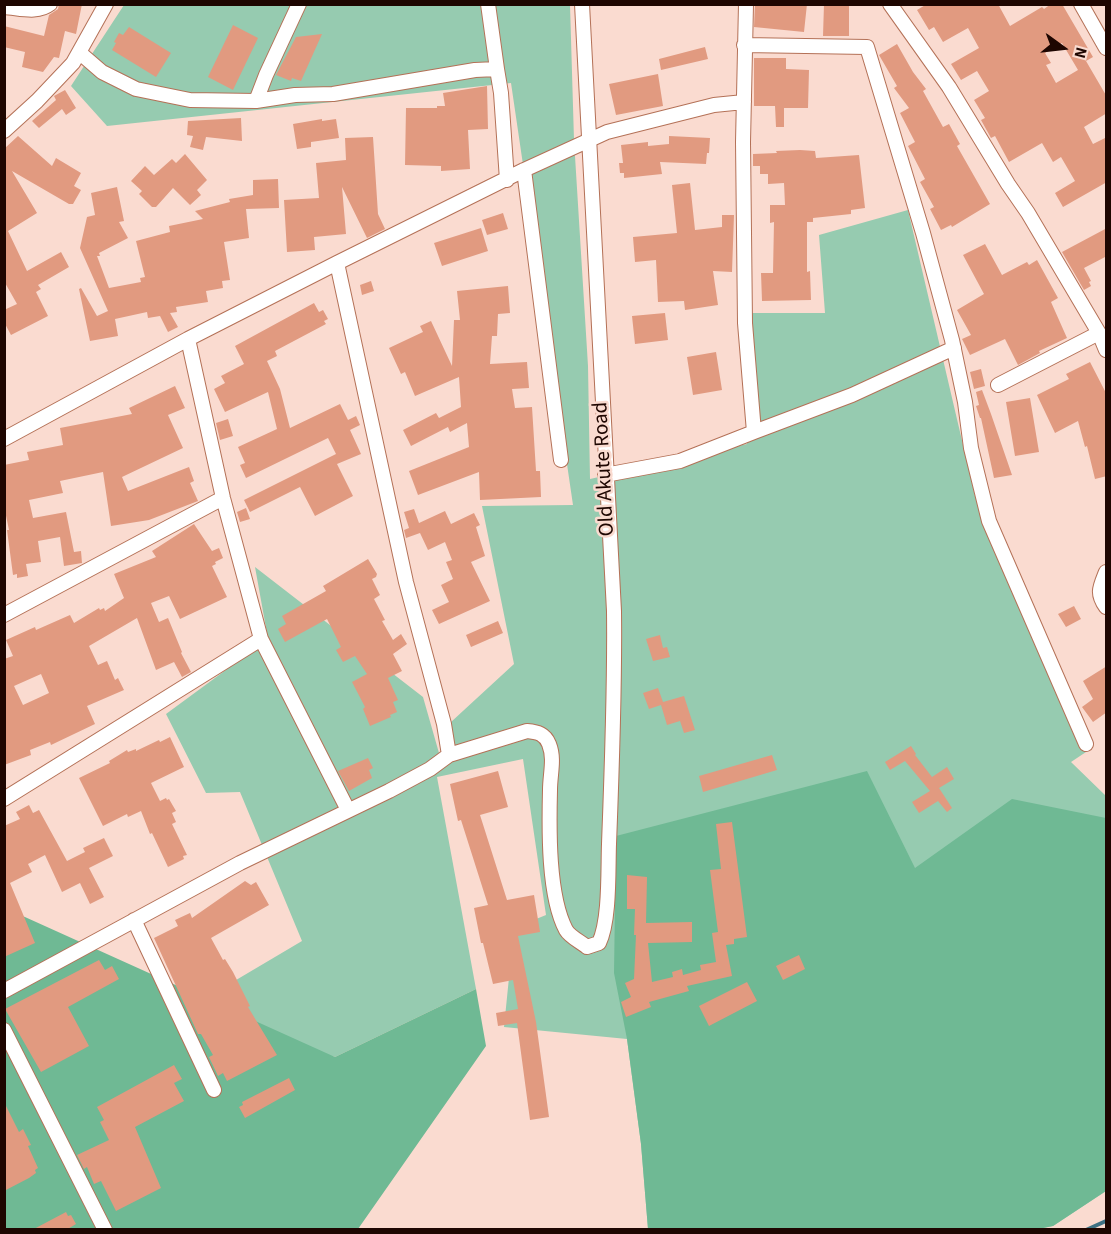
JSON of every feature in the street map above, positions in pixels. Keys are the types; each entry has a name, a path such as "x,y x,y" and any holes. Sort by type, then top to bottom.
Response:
{"street":[{"path":"4,7 43,10 50,4"},
{"path":"4,131 37,101 80,54 106,4"},
{"path":"256,101 299,4"},
{"path":"488,4 501,93 507,180"},
{"name":"Old Akute Road","path":"449,755 527,731 538,732 545,736 553,760 550,821 553,876 559,912 567,933 587,947 599,943 603,934 615,680 614,611 605,475 582,4"},
{"path":"746,4 744,45 745,322 754,432"},
{"path":"890,4 949,87 1028,213 1107,350"},
{"path":"1081,4 1107,48"},
{"path":"744,45 867,47 924,233 954,348 971,448 989,521 1086,744"},
{"path":"80,54 102,72 136,89 190,100 256,101 295,95 333,94 475,70 497,69"},
{"path":"4,439 188,339 337,263 607,132 623,126 714,105 744,102"},
{"path":"525,170 561,460"},
{"path":"4,991 240,863 430,769 449,755 444,724 406,582 337,263"},
{"path":"998,385 1099,333"},
{"path":"188,339 223,498 261,639 348,810"},
{"path":"605,475 680,461 716,449 852,395 954,348"},
{"path":"4,615 223,498"},
{"path":"1107,572 1099,586 1098,595 1107,607"},
{"path":"4,800 261,639"},
{"path":"134,920 214,1090"},
{"path":"4,1030 105,1230"}],"green space":[{"path":"124,5 570,5 574,140 588,366 590,479 747,444 747,313 825,313 819,235 908,210 975,496 1092,748 1071,762 1106,796 1106,1191 1053,1226 1038,1229 648,1229 641,1144 627,1039 504,1027 514,928 546,915 523,759 437,777 476,989 335,1057 182,1012 302,941 240,792 206,793 166,714 268,639 255,567 423,697 441,760 451,722 514,664 482,506 573,505 511,83 107,126 71,86"},
{"path":"867,771 915,868 1012,799 1106,818 1106,1191 1053,1226 1038,1229 648,1229 641,1144 627,1039 614,973 616,836"},
{"path":"5,908 335,1057 476,989 486,1046 358,1229 5,1230"}],"building":[{"path":"59,4 82,4 76,34 65,31 59,58 54,57 43,72 22,67 25,52 4,47 4,26 44,36 49,15 58,9"},
{"path":"755,4 807,4 804,32 754,27"},
{"path":"824,4 849,4 849,36 823,36"},
{"path":"927,4 998,4 1010,26 1042,7 1044,9 1051,4 1062,4 1093,57 1086,61 1107,97 1107,113 1084,127 1093,144 1107,137 1107,182 1063,207 1055,193 1075,181 1061,157 1053,162 1042,143 1009,162 995,136 991,138 981,120 985,118 974,100 989,91 977,71 961,80 951,64 979,48 968,28 943,42 934,27 929,30 917,10","holes":["1062,43 1078,70 1056,83 1046,65 1051,63 1045,53"]},
{"path":"233,25 258,38 233,90 208,77"},
{"path":"129,27 171,53 156,77 112,50 119,33 123,35"},
{"path":"322,34 301,81 292,78 291,81 276,75 296,37"},
{"path":"897,44 926,89 923,91 943,127 949,124 960,144 957,146 990,204 952,227 951,225 941,230 930,209 934,207 920,182 925,179 908,146 915,142 900,113 909,108 894,88 897,86 879,55"},
{"path":"705,47 708,59 661,70 659,59"},
{"path":"754,58 786,58 786,69 809,70 808,108 784,108 784,127 776,127 775,106 754,106"},
{"path":"658,74 663,106 616,115 609,84"},
{"path":"487,86 488,129 468,130 470,169 441,171 441,166 405,165 406,108 445,106 443,93"},
{"path":"65,90 76,108 66,115 62,109 39,128 32,121 56,100 54,96"},
{"path":"241,118 242,141 206,137 203,150 190,147 193,136 187,135 188,121"},
{"path":"322,119 322,121 336,119 339,138 311,142 311,147 297,149 293,124"},
{"path":"18,136 52,166 56,158 81,173 74,186 81,190 73,204 69,204 12,171 37,213 8,231 27,271 61,252 69,267 38,285 41,289 36,292 48,316 11,335 4,322 4,310 17,304 4,281 4,149"},
{"path":"669,136 710,138 706,164 660,162 662,174 624,178 624,173 620,173 619,163 623,163 621,145 648,142 648,146 669,144"},
{"path":"373,137 378,214 385,229 367,238 342,187 346,234 314,237 315,250 287,252 284,200 319,198 316,163 346,160 345,138"},
{"path":"815,151 816,158 859,155 865,208 851,210 851,214 813,218 813,222 807,222 807,272 810,271 811,300 762,301 761,273 773,273 774,222 770,223 770,205 785,205 784,183 768,184 768,174 760,174 760,166 753,166 753,154"},
{"path":"185,154 207,180 197,190 201,195 190,205 173,188 156,207 152,207 139,194 142,191 131,181 145,166 154,175 172,159 176,163"},
{"path":"278,179 279,208 246,209 249,238 224,242 230,280 222,281 223,288 206,291 208,302 176,307 177,312 170,313 178,327 168,332 160,316 148,318 147,312 115,319 118,336 90,341 79,289 81,288 97,316 108,311 80,248 87,217 95,215 91,193 117,187 124,221 119,222 128,238 97,256 109,288 141,282 140,278 145,277 136,241 170,232 169,226 203,219 195,211 230,202 229,199 253,195 253,180"},
{"path":"690,183 695,230 722,227 722,215 734,215 732,272 713,271 718,305 685,310 684,301 658,302 656,260 635,262 633,237 677,233 672,185"},
{"path":"503,213 508,229 487,235 482,220"},
{"path":"481,228 488,251 442,266 434,243"},
{"path":"1107,228 1107,256 1084,268 1091,281 1089,282 1091,286 1084,290 1062,252"},
{"path":"985,244 1002,275 1027,262 1029,265 1037,260 1058,298 1051,302 1067,338 1039,351 1040,353 1018,365 1005,339 970,355 962,339 971,335 957,310 984,294 963,255"},
{"path":"371,281 374,291 362,295 360,285"},
{"path":"508,286 510,313 498,314 497,336 492,336 490,364 527,362 529,388 512,389 515,408 532,407 536,471 540,471 541,497 480,500 479,472 418,495 409,471 469,447 467,423 450,432 448,427 411,446 403,430 436,413 439,418 461,407 459,377 415,396 405,372 401,374 389,348 423,332 420,326 431,321 452,366 454,320 460,320 457,291"},
{"path":"314,303 319,312 323,310 328,319 324,321 326,324 275,351 277,356 267,361 280,389 290,428 340,404 348,420 356,416 360,425 350,430 361,454 337,464 353,496 315,516 300,487 250,512 244,500 336,454 328,438 246,478 240,465 245,463 238,447 277,429 268,392 225,412 214,389 225,383 221,376 244,364 235,346"},
{"path":"665,313 668,340 635,344 632,316"},
{"path":"716,352 722,390 693,395 687,357"},
{"path":"1090,362 1107,395 1107,476 1095,479 1078,421 1055,433 1037,395 1069,379 1066,374"},
{"path":"981,369 985,386 974,389 970,372"},
{"path":"175,386 185,408 168,415 183,448 122,477 128,491 189,467 194,481 190,483 198,501 149,520 111,526 103,472 60,481 63,493 29,500 33,518 66,512 74,552 81,551 82,563 64,566 60,537 38,541 41,562 26,564 28,576 17,578 17,574 13,575 7,530 9,530 4,506 4,465 29,460 27,452 63,445 60,428 132,414 129,408"},
{"path":"982,390 1012,475 994,478 981,418 976,406 979,405 976,392"},
{"path":"1030,398 1039,452 1015,456 1006,402"},
{"path":"228,419 233,436 220,440 216,423"},
{"path":"246,508 250,519 240,522 237,512"},
{"path":"414,509 419,523 445,511 451,524 474,513 480,525 476,527 485,556 471,562 490,601 439,624 432,610 449,602 441,585 453,579 446,562 452,560 445,542 428,550 420,533 406,538 404,530 409,528 404,512"},
{"path":"194,524 212,551 219,548 223,558 212,566 227,597 180,619 169,596 151,603 159,622 168,618 191,672 182,677 174,662 156,670 137,618 89,646 98,665 107,661 115,680 118,678 124,690 87,706 95,724 51,745 50,742 30,750 31,755 4,765 4,659 13,656 6,640 70,615 74,623 99,608 100,610 104,608 105,611 124,598 114,574 156,557 152,551","holes":["41,674 49,693 23,705 14,686"]},
{"path":"368,559 377,574 372,579 380,595 374,599 385,620 382,621 393,640 401,634 407,644 393,654 402,671 388,678 398,700 393,702 397,712 370,726 363,709 365,707 352,682 367,674 355,656 343,662 336,650 341,647 327,619 285,642 278,629 286,624 282,616 326,591 323,586"},
{"path":"1074,606 1081,619 1066,627 1058,614"},
{"path":"498,621 503,633 471,647 466,635"},
{"path":"660,635 663,648 667,647 670,657 653,661 646,639"},
{"path":"1107,666 1107,712 1093,722 1082,707 1093,699 1083,681"},
{"path":"658,688 663,702 684,696 695,730 684,733 680,721 667,725 661,705 649,709 643,693"},
{"path":"170,737 184,767 151,783 160,801 169,799 176,811 172,813 176,822 172,824 187,855 168,867 152,833 150,834 141,811 128,817 127,814 103,826 79,778 110,763 109,761 127,750 128,752 136,749 136,751"},
{"path":"911,746 932,777 947,767 954,779 939,788 952,808 947,812 938,801 919,813 912,802 930,791 905,761 890,770 885,762"},
{"path":"772,755 777,770 703,792 699,776"},
{"path":"368,758 373,768 369,770 372,778 349,791 338,771"},
{"path":"498,771 508,807 480,815 507,900 534,895 540,932 518,936 536,1022 549,1117 530,1120 517,1023 498,1026 496,1013 518,1009 513,980 493,984 474,908 488,905 461,820 458,821 450,784"},
{"path":"29,805 33,813 39,810 67,861 85,852 83,848 104,838 113,856 89,868 104,897 90,904 80,883 62,892 45,855 28,864 32,872 10,883 35,943 4,957 4,826 20,819 16,812"},
{"path":"732,822 747,937 734,939 734,944 726,945 732,976 687,986 689,991 649,1002 651,1007 626,1017 621,1002 631,997 625,983 634,979 636,935 634,935 635,909 627,909 627,875 647,877 646,923 692,922 692,942 648,943 652,982 673,977 672,972 682,969 683,975 701,970 700,965 716,962 712,933 718,932 710,870 721,869 716,824"},
{"path":"245,881 251,885 256,882 269,905 211,938 223,960 225,959 233,972 250,1006 248,1007 277,1055 227,1081 223,1073 218,1076 209,1057 213,1055 201,1034 198,1034 154,938 178,926 175,920 190,913 192,918"},
{"path":"799,955 805,969 783,980 776,966"},
{"path":"99,960 105,970 112,966 119,979 68,1007 89,1046 41,1072 5,1009"},
{"path":"747,982 757,1001 709,1026 699,1006"},
{"path":"174,1065 182,1079 174,1083 184,1101 135,1127 161,1188 116,1211 101,1181 94,1184 87,1167 84,1169 77,1155 109,1140 100,1122 104,1120 97,1107"},
{"path":"289,1078 295,1090 245,1118 239,1107 243,1105 242,1102"},
{"path":"4,1102 19,1132 23,1129 38,1168 35,1170 36,1173 29,1178 4,1191"},
{"path":"66,1212 68,1216 71,1215 76,1224 66,1230 32,1230"}],"waterway":[{"path":"1086,1230 1106,1221"}]}
